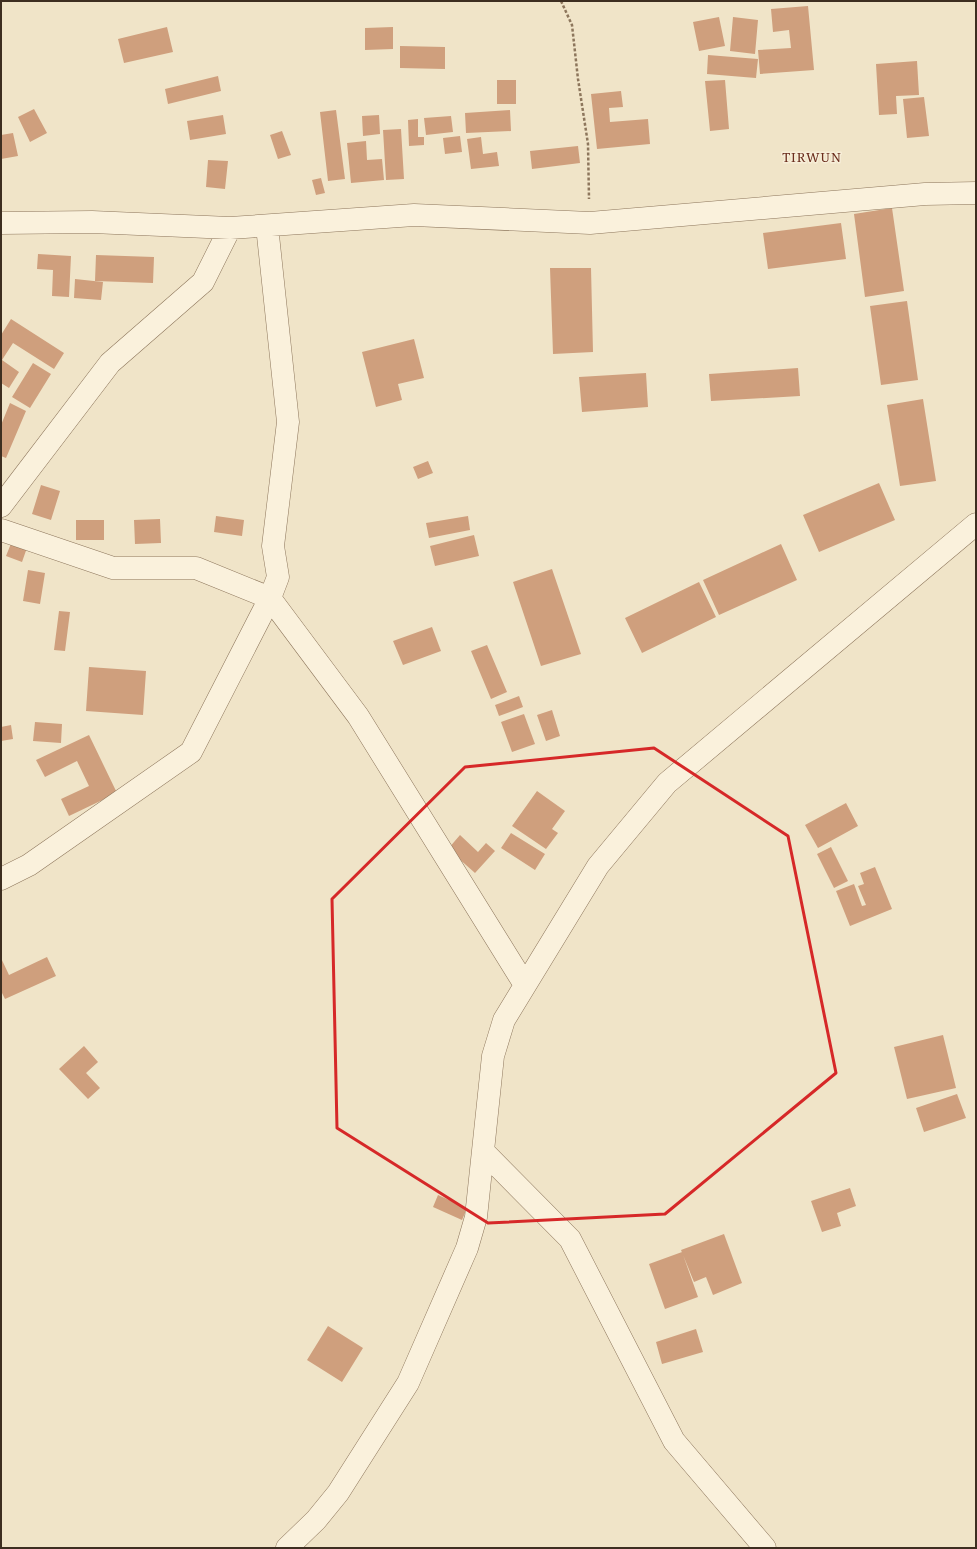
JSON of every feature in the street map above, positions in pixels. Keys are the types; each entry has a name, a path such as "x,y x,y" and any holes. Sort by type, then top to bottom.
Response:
{"street":[{"path":"1,223 92,222 230,228 414,215 590,223 917,195 976,193"},
{"path":"1,879 29,865 191,752 270,598 278,577 273,546 288,422 267,226"},
{"path":"1,506 110,363 203,282 230,228"},
{"path":"287,1548 316,1520 338,1493 408,1383 467,1248 476,1216 493,1056 504,1020 598,866 667,783 976,524"},
{"path":"1,530 113,568 196,568 270,598 358,716 525,985"},
{"path":"483,1151 570,1239 674,1441 765,1548"}],"path":[{"path":"561,1 572,25 578,79 588,144 590,223"}],"highlighted area":[{"path":"654,748 788,836 836,1073 665,1214 488,1223 337,1128 332,899 465,767"}],"building":[{"path":"808,6 814,70 760,74 758,50 791,48 789,30 773,32 771,9"},
{"path":"719,17 725,46 699,51 693,22"},
{"path":"733,17 758,20 755,54 730,51"},
{"path":"167,27 173,52 124,63 118,39"},
{"path":"393,27 393,49 365,50 365,28"},
{"path":"400,46 445,47 445,69 400,68"},
{"path":"708,55 758,59 756,78 707,74"},
{"path":"917,61 919,95 896,96 897,114 879,115 876,64"},
{"path":"218,76 221,91 168,104 165,89"},
{"path":"497,80 516,80 516,104 497,104"},
{"path":"725,80 729,129 710,131 705,81"},
{"path":"621,91 623,107 609,108 610,122 648,119 650,144 597,149 591,94"},
{"path":"924,97 929,136 907,138 903,99"},
{"path":"34,109 47,133 30,142 18,117"},
{"path":"336,110 345,179 328,181 320,112"},
{"path":"510,110 511,131 466,133 465,113"},
{"path":"223,115 226,134 190,140 187,121"},
{"path":"379,115 380,134 363,136 362,116"},
{"path":"451,116 453,132 426,135 424,118"},
{"path":"418,119 418,137 424,137 424,145 409,146 408,120"},
{"path":"401,129 404,179 386,180 383,130"},
{"path":"282,131 291,155 278,159 270,135"},
{"path":"13,133 18,156 1,159 1,135"},
{"path":"460,136 462,152 445,154 443,138"},
{"path":"481,137 483,154 497,152 499,166 471,169 467,139"},
{"path":"366,141 367,160 382,159 384,180 351,183 347,143"},
{"path":"578,146 580,163 532,169 530,151"},
{"path":"208,160 228,161 225,189 206,187"},
{"path":"321,178 325,193 316,195 312,180"},
{"path":"892,208 904,291 865,297 854,214"},
{"path":"841,223 846,259 768,269 763,233"},
{"path":"38,254 71,256 69,297 52,296 53,270 37,269"},
{"path":"96,255 154,257 153,283 95,281"},
{"path":"550,268 591,268 593,352 553,354"},
{"path":"75,279 103,282 101,300 74,298"},
{"path":"907,301 918,380 881,385 870,306"},
{"path":"11,319 64,353 54,369 13,343 2,360 19,372 9,388 1,383 1,335"},
{"path":"414,339 424,378 398,384 402,400 376,407 362,352"},
{"path":"33,363 51,374 30,408 12,397"},
{"path":"798,368 800,396 711,401 709,374"},
{"path":"646,373 648,407 582,412 579,377"},
{"path":"923,399 936,481 900,486 887,405"},
{"path":"10,403 26,411 6,458 1,456 1,425"},
{"path":"428,461 433,473 418,479 413,467"},
{"path":"879,483 895,520 819,552 803,515"},
{"path":"41,485 60,491 51,520 32,514"},
{"path":"216,516 244,520 242,536 214,532"},
{"path":"468,516 470,530 429,538 426,523"},
{"path":"160,519 161,543 135,544 134,520"},
{"path":"76,520 104,520 104,540 76,540"},
{"path":"474,535 479,556 435,566 430,546"},
{"path":"14,536 29,542 22,562 6,556"},
{"path":"781,544 797,580 719,615 703,580"},
{"path":"552,569 581,654 541,666 513,582"},
{"path":"28,570 45,573 40,604 23,601"},
{"path":"699,582 716,617 642,653 625,618"},
{"path":"59,611 70,612 65,651 54,650"},
{"path":"432,627 441,651 403,665 393,641"},
{"path":"487,645 507,692 491,699 471,651"},
{"path":"89,667 146,671 143,715 86,711"},
{"path":"519,696 523,707 499,716 495,705"},
{"path":"552,710 560,736 546,741 537,715"},
{"path":"524,714 535,744 512,752 501,722"},
{"path":"35,722 62,724 61,743 33,741"},
{"path":"11,725 13,739 1,741 1,727"},
{"path":"89,735 117,793 69,816 61,799 89,786 77,761 45,777 36,760"},
{"path":"537,791 565,811 552,829 558,833 546,849 512,826"},
{"path":"846,803 858,826 818,848 805,825"},
{"path":"511,833 545,854 535,870 501,848"},
{"path":"460,835 478,852 486,843 495,851 475,873 448,849"},
{"path":"831,847 848,881 834,888 817,854"},
{"path":"875,867 892,909 850,926 836,891 854,884 862,906 866,905 858,886 864,884 860,873"},
{"path":"47,957 56,976 5,999 1,991 1,958 9,975"},
{"path":"943,1035 956,1088 907,1099 894,1047"},
{"path":"84,1046 98,1062 86,1073 100,1088 88,1099 59,1069"},
{"path":"957,1094 966,1118 924,1132 916,1108"},
{"path":"850,1188 856,1206 837,1213 841,1226 822,1232 811,1201"},
{"path":"438,1195 467,1208 462,1220 433,1207"},
{"path":"724,1234 742,1283 713,1295 706,1277 694,1282 681,1250"},
{"path":"682,1252 698,1297 665,1309 649,1264"},
{"path":"328,1326 363,1348 342,1382 307,1360"},
{"path":"696,1329 703,1352 662,1364 656,1342"}],"district":[{"name":"TIRWUN","path":"812,157"}]}
